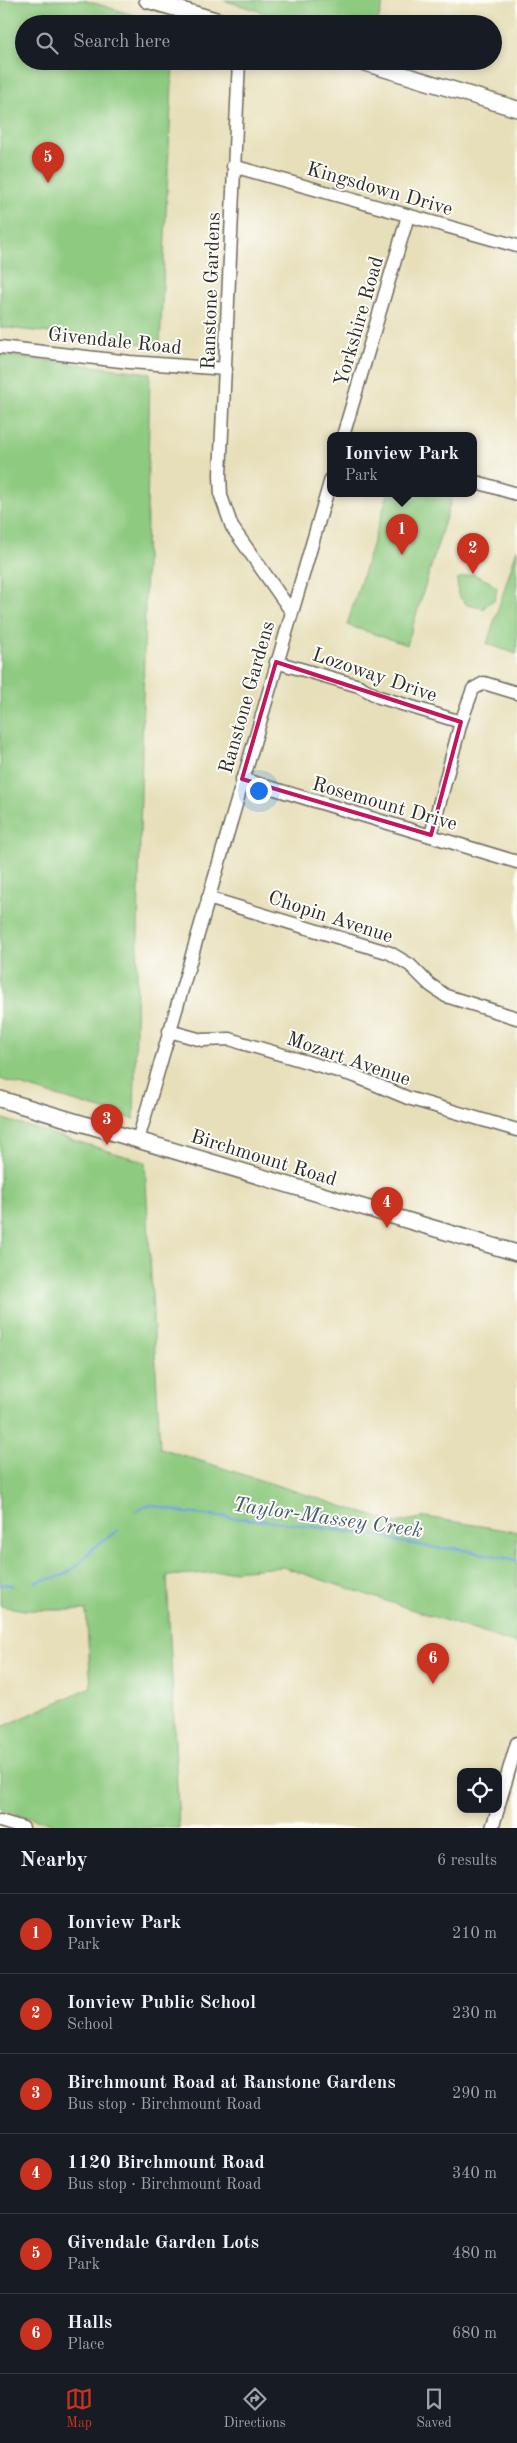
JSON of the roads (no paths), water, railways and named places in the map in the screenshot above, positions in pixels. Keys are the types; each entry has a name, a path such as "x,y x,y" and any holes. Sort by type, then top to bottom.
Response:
{"main road":[{"path":"147,0 198,15"},
{"path":"388,70 517,109"},
{"name":"Birchmount Road","path":"0,1099 517,1253"}],"street":[{"name":"Ranstone Gardens","path":"138,1140 291,611 232,527 224,510 220,475 238,70"},
{"name":"Kingsdown Drive","path":"233,166 517,246"},
{"name":"Yorkshire Road","path":"344,432 408,216"},
{"name":"Givendale Road","path":"0,347 130,362 226,369"},
{"path":"477,482 517,494"},
{"path":"291,611 327,492"},
{"name":"Lozoway Drive","path":"276,662 359,686 379,697 461,722"},
{"path":"431,836 470,694 477,685 484,683 517,693"},
{"name":"Rosemount Drive","path":"242,779 517,862"},
{"name":"Chopin Avenue","path":"208,898 390,953 410,965 429,984 446,996 517,1018"},
{"name":"Mozart Avenue","path":"168,1031 202,1040 230,1039 355,1076 408,1098 517,1130"},
{"path":"502,1794 517,1743"},
{"path":"492,1828 496,1813"},
{"path":"0,1821 23,1828"}],"waterway":[{"name":"Taylor-Massey Creek","path":"136,1511 144,1506 152,1505 185,1513 278,1522 388,1537 396,1541 442,1549 454,1548 517,1560"},
{"name":"Taylor-Massey Creek","path":"35,1582 65,1575 79,1564 93,1548 118,1530"},
{"name":"Taylor-Massey Creek","path":"0,1584 13,1585"}],"place":[{"name":"Givendale Garden Lots","path":"48,183"},
{"name":"Ionview Park","path":"402,555"},
{"name":"Ionview Public School","path":"473,574"},
{"name":"Birchmount Road at Ranstone Gardens","path":"107,1145"},
{"name":"1120 Birchmount Road","path":"387,1228"},
{"name":"Halls","path":"433,1684"}]}
